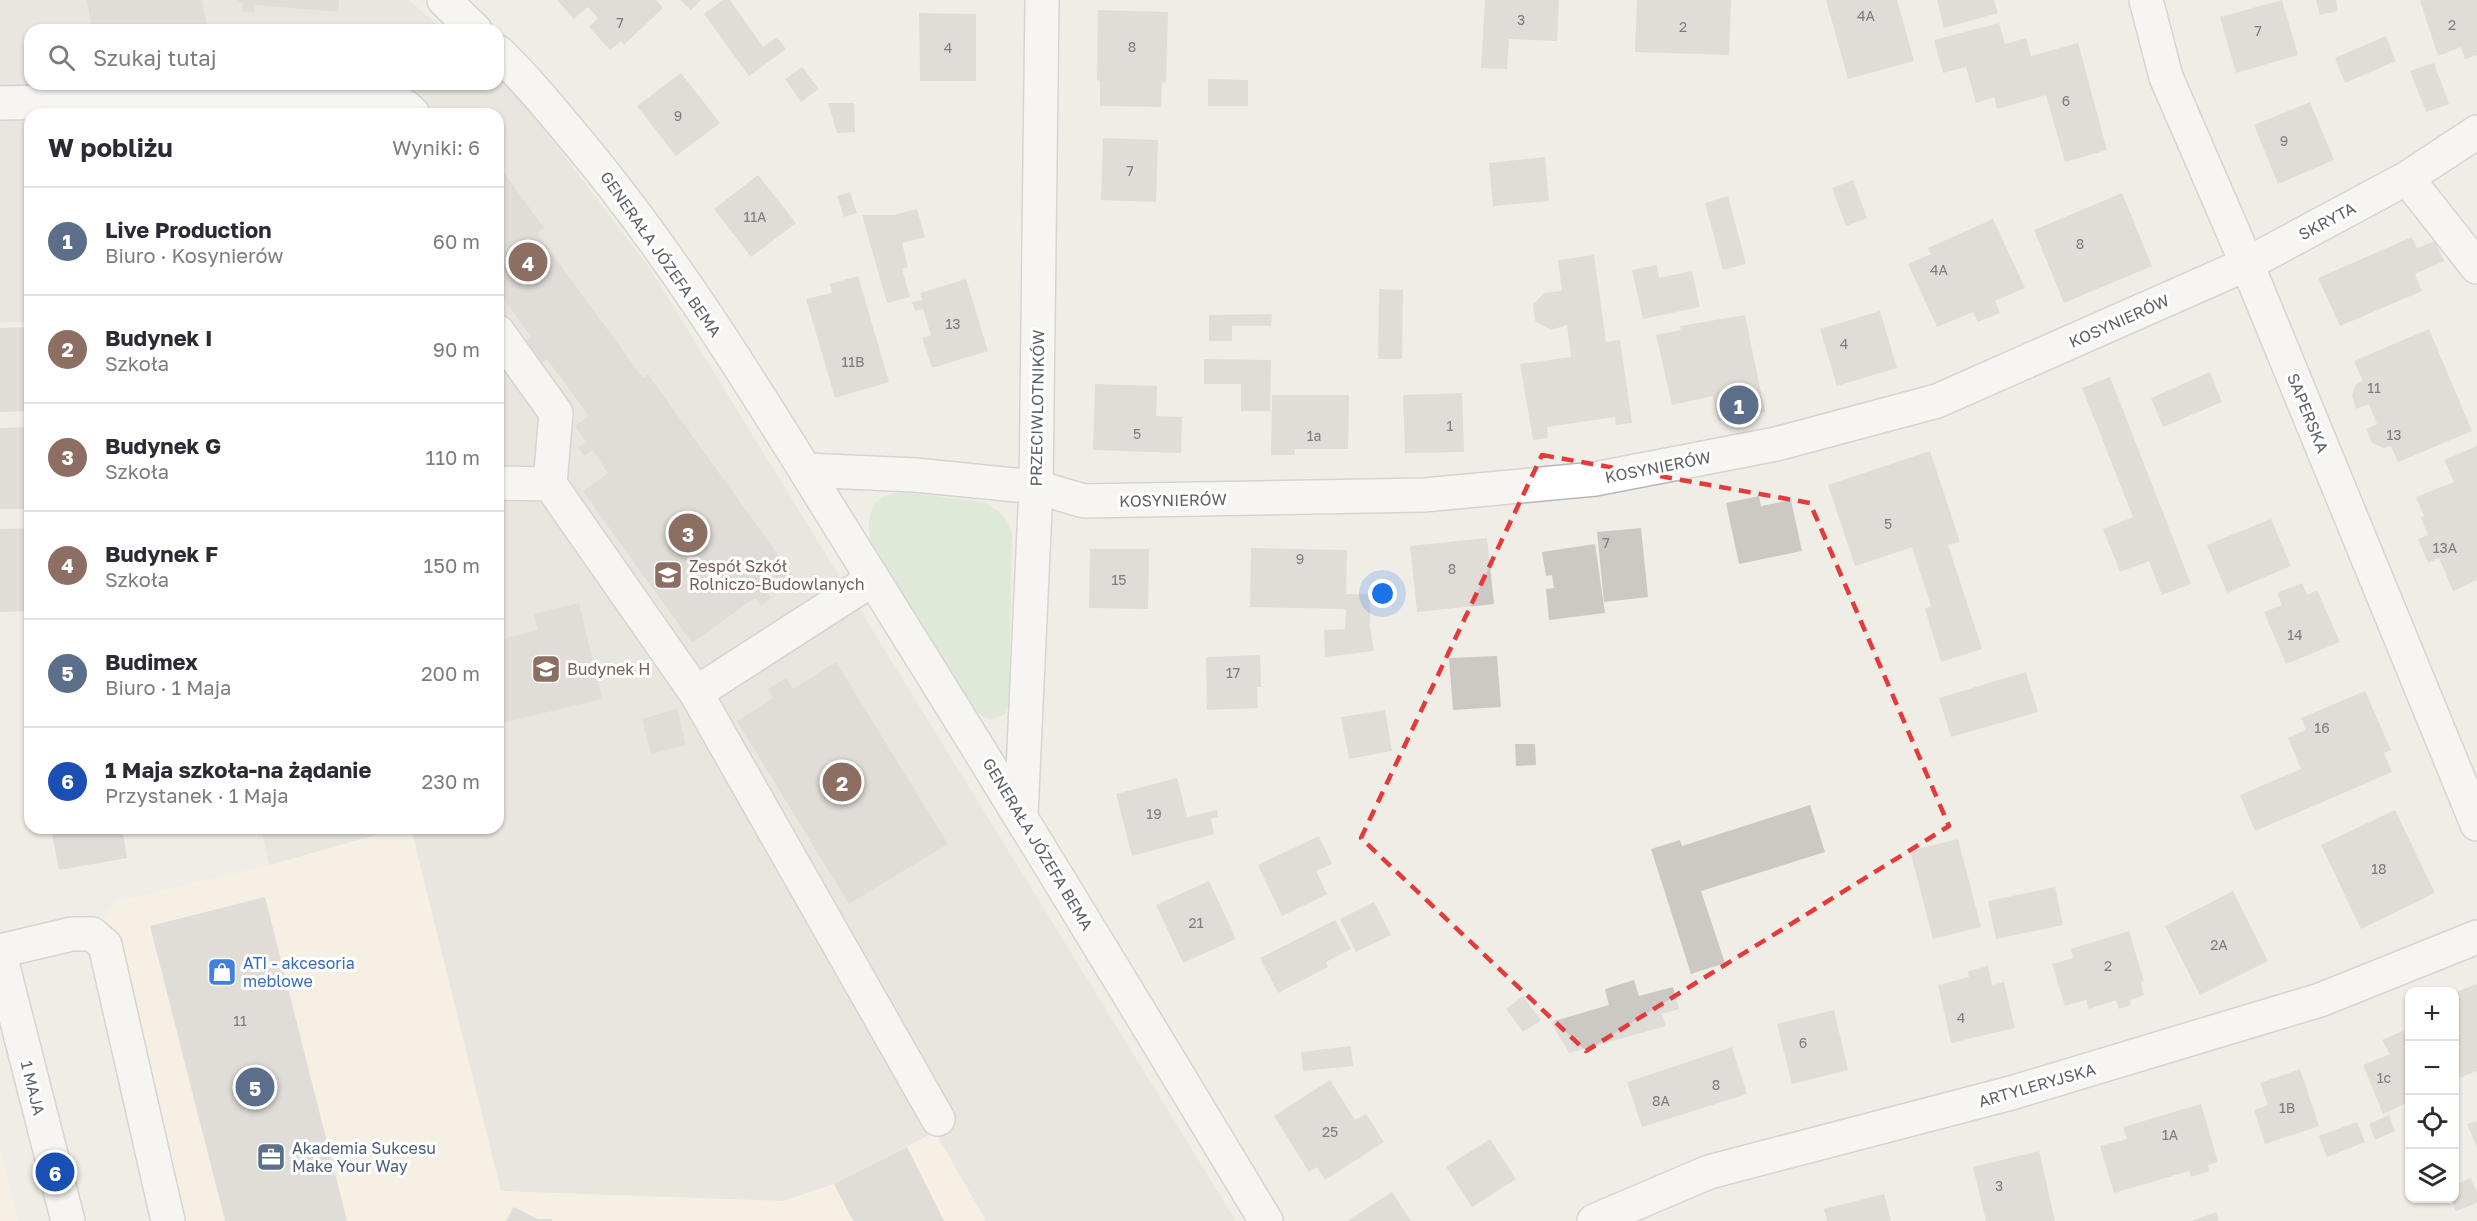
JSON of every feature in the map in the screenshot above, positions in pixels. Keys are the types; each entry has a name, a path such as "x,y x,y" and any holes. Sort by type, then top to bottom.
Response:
{"street":[{"path":"444,0 469,24"},
{"name":"PRZECIWLOTNIKÓW","path":"1021,815 1035,487 1042,0"},
{"name":"SAPERSKA","path":"2146,0 2166,77 2247,264 2477,824"},
{"name":"GENERAŁA JÓZEFA BEMA","path":"504,58 523,76 617,188 696,300 1021,815 1266,1221"},
{"path":"0,103 374,96 390,98 407,108"},
{"name":"SKRYTA","path":"2247,264 2407,178 2477,132"},
{"path":"2407,178 2477,267"},
{"name":"KOSYNIERÓW","path":"1035,487 1084,501 1424,495 1595,479 1776,444 1937,400 2247,264"},
{"path":"504,340 556,414 550,484 696,693 938,1119"},
{"path":"805,470 915,475 1035,487"},
{"path":"504,483 550,484"},
{"path":"696,693 873,579"},
{"path":"0,953 72,934 92,934 105,945 168,1221"},
{"name":"ARTYLERYJSKA","path":"1594,1221 1709,1172 2022,1090 2320,1000 2477,937"},
{"name":"1 MAJA","path":"0,953 68,1221"}],"highlighted area":[{"path":"1542,455 1810,503 1949,826 1586,1051 1361,838"}],"shaded area":[{"name":"Zespół Szkół Rolniczo-Budowlanych","path":"0,0 409,0 437,24 24,24 24,90 504,90 504,82 514,90 651,270 1236,1221 986,1221 935,1132 834,1184 783,1201 501,1191 412,834 504,834 504,108 24,108 24,322 0,322"},
{"path":"262,834 379,834 269,865"},
{"path":"379,834 413,834 502,1191 907,1147 935,1132 986,1221 168,1221 92,934 116,902 269,865"},
{"path":"0,1149 18,1221 0,1221"}],"green space":[{"path":"902,492 984,502 998,511 1008,523 1012,534 1009,703 1005,714 1001,716 989,718 974,710 871,542 869,524 873,508 883,497"}],"building":[{"path":"87,0 202,0 207,24 91,24"},
{"path":"238,0 339,0 338,12 255,5 254,12 242,12 243,3 238,3"},
{"path":"557,0 656,0 663,8 624,45 621,41 610,50 589,27 598,18 588,7 574,19"},
{"path":"680,0 701,0 691,10"},
{"path":"723,0 730,0 763,47 777,37 786,49 749,76 704,14"},
{"path":"1485,0 1559,0 1557,41 1509,39 1507,69 1481,68"},
{"path":"1637,0 1731,0 1729,55 1635,52"},
{"path":"1826,0 1897,0 1914,61 1848,79"},
{"path":"1937,0 1994,0 1998,13 1944,28"},
{"path":"2282,0 2298,55 2236,73 2220,17"},
{"path":"2316,0 2336,0 2338,11 2320,15"},
{"path":"2477,0 2477,55 2465,59 2461,47 2438,56 2420,1"},
{"path":"1098,10 1168,12 1166,83 1162,82 1161,107 1100,106 1100,81 1097,80"},
{"path":"919,13 976,14 976,81 920,81"},
{"path":"1999,23 2005,44 2026,38 2031,56 2078,43 2107,150 2065,162 2046,95 1997,109 1994,97 1976,103 1966,67 1943,73 1934,40"},
{"path":"2386,36 2396,61 2345,83 2335,58"},
{"path":"2434,63 2449,104 2426,112 2410,71"},
{"path":"802,67 819,89 801,102 785,79"},
{"path":"681,73 720,123 676,156 637,106"},
{"path":"1208,79 1248,80 1248,106 1208,106"},
{"path":"2310,102 2334,160 2278,184 2254,125"},
{"path":"828,103 854,103 855,132 837,133"},
{"path":"1103,138 1158,140 1156,202 1101,200"},
{"path":"1545,157 1549,201 1493,206 1489,163"},
{"path":"504,172 544,228 537,233 643,378 648,374 793,576 768,594 771,598 761,606 755,598 692,643 583,491 608,473 592,450 584,456 578,448 586,442 575,426 589,416 547,359 542,362 526,341 531,337 504,299"},
{"path":"758,175 796,223 751,257 714,209"},
{"path":"1853,180 1867,218 1846,226 1832,188"},
{"path":"850,192 857,213 844,217 837,196"},
{"path":"2122,193 2152,266 2064,303 2034,230"},
{"path":"1728,196 1746,264 1723,270 1705,203"},
{"path":"917,209 925,237 902,243 908,267 902,269 910,297 887,303 862,215 894,215"},
{"path":"1993,219 2025,288 1995,301 2000,313 1978,322 1973,312 1937,327 1908,264 1931,254 1928,248"},
{"path":"2412,237 2417,248 2435,241 2444,261 2415,274 2422,291 2340,326 2318,278"},
{"path":"1594,255 1606,342 1620,340 1632,423 1616,425 1615,417 1547,427 1548,438 1533,440 1520,364 1571,357 1567,325 1551,330 1535,321 1533,305 1544,293 1562,291 1558,260"},
{"path":"1657,265 1659,278 1692,271 1700,307 1643,319 1632,270"},
{"path":"858,276 889,382 835,398 806,299 832,293 830,284"},
{"path":"966,279 988,351 932,368 922,338 931,335 923,309 915,311 912,302 922,300 920,293"},
{"path":"1379,289 1403,290 1402,359 1378,359"},
{"path":"1880,311 1897,368 1837,386 1820,329"},
{"path":"1272,314 1271,326 1232,326 1232,341 1209,341 1209,315"},
{"path":"1745,315 1765,412 1718,421 1713,396 1672,405 1656,335 1681,330 1680,326"},
{"path":"24,327 24,411 0,412 0,328"},
{"path":"2429,329 2472,431 2398,462 2391,446 2383,448 2372,443 2366,429 2377,424 2369,404 2356,409 2352,395 2356,384 2363,381 2354,361"},
{"path":"1204,359 1271,360 1270,411 1241,411 1241,384 1204,384"},
{"path":"2210,372 2222,402 2163,427 2151,398"},
{"path":"2110,377 2191,584 2162,595 2149,561 2120,572 2103,529 2133,517 2082,388"},
{"path":"1095,384 1157,386 1156,416 1182,417 1181,453 1093,450"},
{"path":"1462,393 1464,452 1405,453 1403,395"},
{"path":"1272,395 1349,395 1348,449 1295,449 1295,455 1271,455"},
{"path":"24,427 24,509 0,509 0,428"},
{"path":"2477,446 2477,580 2453,591 2439,558 2428,563 2418,539 2428,535 2421,518 2424,516 2416,497 2454,482 2444,460"},
{"path":"1930,451 1960,542 1948,545 1982,649 1941,662 1925,609 1931,606 1912,547 1855,566 1828,485"},
{"path":"1759,496 1761,506 1791,500 1802,551 1739,564 1726,503"},
{"path":"2271,519 2291,566 2227,593 2207,545"},
{"path":"24,528 24,611 0,612 0,529"},
{"path":"1641,528 1648,597 1604,602 1597,532"},
{"path":"1487,538 1494,604 1417,612 1410,546"},
{"path":"1595,544 1605,613 1549,620 1546,589 1554,588 1552,575 1546,576 1542,552"},
{"path":"1251,548 1347,550 1346,594 1370,594 1370,627 1374,651 1325,657 1324,630 1345,629 1346,609 1250,607"},
{"path":"1090,549 1149,549 1148,609 1089,608"},
{"path":"2302,583 2307,595 2317,590 2340,642 2286,664 2264,612 2282,605 2277,593"},
{"name":"Budynek H","path":"579,603 602,699 504,723 504,638 538,630 534,614"},
{"path":"1260,655 1261,687 1257,687 1258,708 1207,710 1206,657"},
{"path":"1497,656 1501,707 1453,710 1449,658"},
{"path":"836,662 948,844 849,904 737,721 773,698 768,689 786,678 793,689"},
{"path":"2026,672 2038,712 1951,737 1939,698"},
{"path":"2365,691 2391,750 2384,753 2392,772 2255,831 2240,795 2301,769 2288,738 2306,730 2301,718"},
{"path":"677,709 686,745 651,754 642,719"},
{"path":"1385,710 1392,751 1349,759 1341,717"},
{"path":"1515,744 1535,744 1536,765 1516,766"},
{"path":"1177,778 1187,817 1217,810 1218,817 1211,819 1214,834 1132,856 1116,794"},
{"path":"1810,805 1825,852 1701,891 1725,963 1691,974 1651,849 1680,840 1682,846"},
{"path":"2395,810 2435,893 2361,929 2321,845"},
{"path":"52,834 123,834 127,858 59,870"},
{"path":"1319,836 1332,864 1316,871 1327,894 1282,916 1258,865"},
{"path":"1958,839 1981,927 1933,939 1910,851"},
{"path":"1209,881 1236,939 1183,963 1156,905"},
{"path":"2055,887 2063,925 1996,939 1988,901"},
{"path":"2233,891 2268,961 2200,995 2165,926"},
{"path":"265,897 347,1221 225,1221 150,926"},
{"path":"1374,902 1391,935 1356,952 1340,919"},
{"path":"1335,920 1351,949 1326,962 1328,967 1278,993 1260,958"},
{"path":"2129,931 2144,981 2141,982 2144,995 2130,1000 2131,1005 2119,1009 2116,1000 2089,1009 2086,1000 2065,1006 2052,964 2073,958 2071,949"},
{"path":"1988,966 1992,985 2004,982 2015,1028 1951,1043 1938,985 1969,977 1968,971"},
{"path":"1634,980 1639,996 1673,987 1679,1009 1662,1014 1666,1026 1569,1053 1551,1022 1609,1005 1605,989"},
{"path":"2477,984 2477,1071 2459,1078 2459,1041 2459,991"},
{"path":"1523,996 1541,1020 1523,1032 1506,1009"},
{"path":"1834,1010 1848,1070 1792,1084 1777,1024"},
{"path":"2405,1030 2405,1104 2383,1114 2363,1065 2390,1054 2382,1040"},
{"path":"1351,1046 1353,1066 1303,1071 1301,1052"},
{"path":"1732,1047 1747,1094 1642,1127 1627,1082"},
{"path":"2300,1069 2319,1126 2265,1144 2254,1110 2268,1105 2260,1083"},
{"path":"1330,1080 1355,1120 1366,1114 1384,1142 1325,1180 1317,1167 1309,1172 1274,1116"},
{"path":"2201,1104 2218,1162 2208,1165 2209,1171 2191,1177 2189,1171 2114,1193 2100,1146 2127,1139 2123,1127"},
{"path":"2389,1115 2395,1131 2375,1140 2369,1124"},
{"path":"2477,1121 2477,1148 2467,1124"},
{"path":"2357,1122 2365,1142 2327,1157 2319,1136"},
{"path":"1490,1139 1516,1179 1472,1207 1446,1167"},
{"path":"907,1147 944,1221 853,1221 834,1184"},
{"path":"2039,1151 2055,1221 1986,1221 1973,1167"},
{"path":"2471,1178 2477,1192 2477,1203 2456,1211 2452,1203 2459,1203 2459,1183"},
{"path":"1392,1192 1411,1221 1347,1221"},
{"path":"1884,1194 1891,1221 1827,1221 1824,1209"},
{"path":"514,1207 538,1219 552,1219 552,1221 506,1221"},
{"path":"2216,1212 2219,1221 2192,1221"}],"place":[{"name":"Budynek F","path":"528,262"},
{"name":"Live Production","path":"1739,405"},
{"name":"Budynek G","path":"688,533"},
{"name":"Zespół Szkół Rolniczo-Budowlanych","path":"668,575"},
{"name":"Budynek H","path":"546,669"},
{"name":"Budynek I","path":"842,782"},
{"name":"ATI - akcesoria meblowe","path":"222,972"},
{"name":"Budimex","path":"255,1087"},
{"name":"Akademia Sukcesu Make Your Way","path":"271,1157"},
{"name":"1 Maja szkoła-na żądanie","path":"55,1172"}]}
